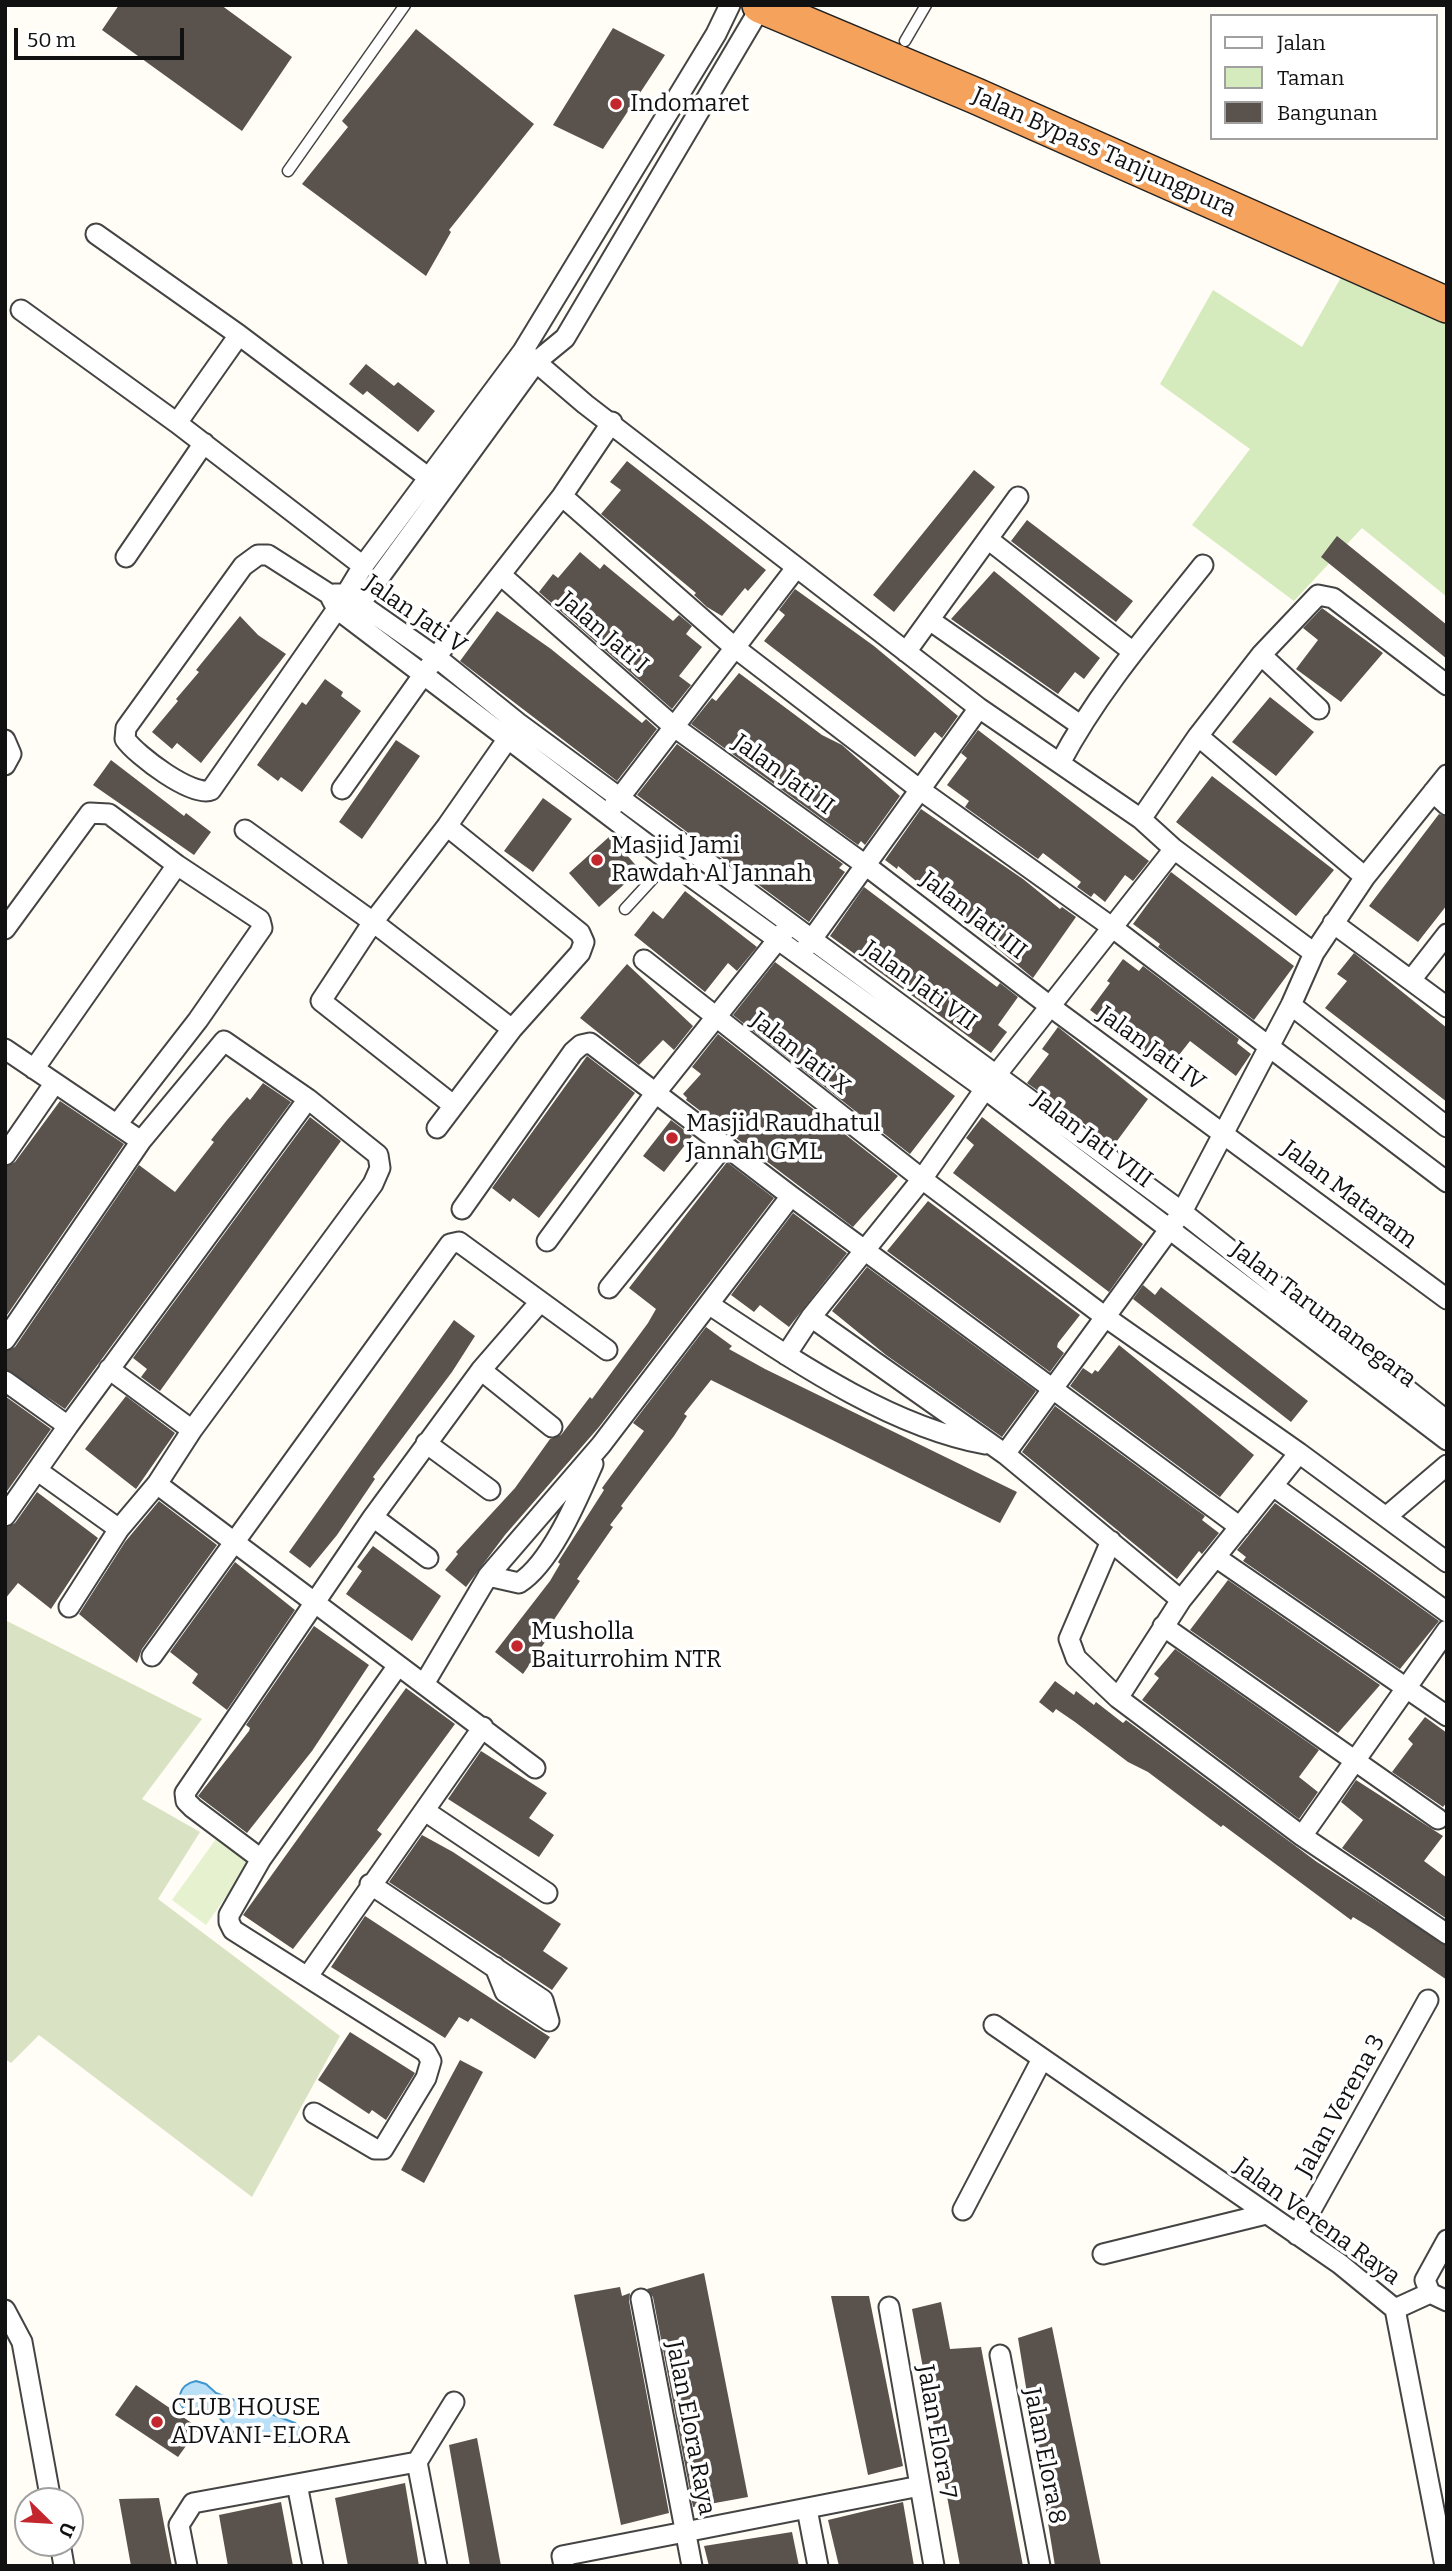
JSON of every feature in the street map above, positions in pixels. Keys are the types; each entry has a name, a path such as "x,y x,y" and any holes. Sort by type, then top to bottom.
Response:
{"highway":[{"name":"Jalan Bypass Tanjungpura","path":"818,5 905,41 1447,282"},
{"name":"Jalan Bypass Tanjungpura","path":"761,6 976,96 1447,305"}],"street":[{"path":"343,600 268,555 258,555 243,566 126,729 125,739 134,751 196,792 211,790 343,600 436,483 530,356 716,34 730,5"},
{"path":"530,356 565,338 761,6"},
{"path":"96,233 239,335 436,483"},
{"path":"21,310 204,443 363,566"},
{"path":"177,423 239,335"},
{"path":"530,356 585,404 612,422 979,708 1141,819 1174,849 1314,953"},
{"path":"342,789 436,657 502,576 562,495 612,422"},
{"path":"126,557 204,443"},
{"path":"343,600 363,566 436,483"},
{"path":"562,495 734,647 919,789 1114,928 1447,1182"},
{"path":"906,652 931,621 1018,497"},
{"path":"989,540 1133,652"},
{"path":"1060,763 1080,725 1133,652 1203,565"},
{"path":"607,814 796,568"},
{"name":"Jalan Jati I","path":"502,576 673,726"},
{"path":"1141,819 1199,736 1261,655 1311,598 1324,594 1447,685"},
{"name":"Jalan Jati V","path":"343,600 436,657 607,814 669,861 785,930"},
{"name":"Jalan Jati V","path":"343,600 426,674 620,796 785,930"},
{"path":"931,621 1080,725"},
{"path":"1261,655 1319,709"},
{"path":"800,955 979,708"},
{"name":"Jalan Jati II","path":"673,726 864,864"},
{"path":"453,1105 321,1001 373,922 447,826 513,730"},
{"path":"1199,736 1365,877"},
{"path":"5,740 11,754 5,765"},
{"path":"999,1450 1052,1390 1182,1212 1222,1131 1291,1005 1314,953 1365,877 1440,798 1447,775"},
{"path":"5,929 90,813 109,814 177,865 260,920 262,928 198,1020 118,1123"},
{"path":"436,1128 512,1029 580,953 584,942 580,933 447,826"},
{"path":"245,830 373,922 512,1029"},
{"path":"786,1354 811,1317 922,1179 991,1081 1174,849"},
{"name":"Jalan Jati III","path":"864,864 1051,1007"},
{"path":"34,1069 177,865"},
{"path":"1333,922 1447,1007"},
{"path":"547,1241 657,1091 785,930"},
{"name":"Jalan Jati VII","path":"785,930 813,937 991,1081"},
{"name":"Jalan Jati VII","path":"785,930 800,955 991,1081"},
{"path":"1411,980 1447,934"},
{"name":"Jalan Jati X","path":"644,960 715,1019 1104,1316 1299,1453 1447,1562"},
{"path":"1291,1005 1447,1127"},
{"name":"Jalan Jati IV","path":"1051,1007 1222,1131"},
{"path":"69,1607 120,1529 157,1484 192,1430 373,1184 380,1168 377,1155 308,1098 198,1020"},
{"path":"5,1340 141,1141 224,1041"},
{"path":"462,1209 581,1045 590,1043 657,1091 791,1196 1240,1527"},
{"path":"5,1049 141,1141"},
{"name":"Jalan Jati VIII","path":"991,1081 1182,1212"},
{"name":"Jalan Jati VIII","path":"991,1081 1169,1229"},
{"path":"5,1156 54,1084"},
{"path":"5,1516 308,1098"},
{"name":"Jalan Mataram","path":"1222,1131 1447,1299"},
{"path":"609,1288 724,1146"},
{"path":"424,1684 488,1576 601,1445 791,1196"},
{"name":"Jalan Tarumanegara","path":"1182,1212 1447,1421"},
{"name":"Jalan Tarumanegara","path":"1169,1229 1447,1440"},
{"path":"152,1656 450,1244 459,1242 607,1350"},
{"path":"261,1859 193,1808 186,1801 186,1793 313,1604 426,1443 481,1370 540,1302"},
{"path":"710,1305 786,1354 854,1393 951,1438 999,1450"},
{"path":"811,1317 999,1450 1181,1600"},
{"path":"109,1369 192,1430"},
{"path":"481,1370 552,1427"},
{"path":"5,1381 68,1426"},
{"path":"426,1443 490,1490"},
{"path":"488,1576 519,1583 530,1576 570,1512 601,1445"},
{"path":"1118,1698 1181,1600 1299,1453"},
{"path":"1386,1517 1447,1465"},
{"path":"38,1471 120,1529"},
{"path":"157,1484 313,1604 535,1768"},
{"path":"1273,1486 1447,1612"},
{"path":"373,1517 428,1558"},
{"path":"1111,1541 1069,1639 1076,1658 1118,1698 1302,1836 1447,1934"},
{"path":"1217,1558 1447,1716"},
{"path":"1163,1626 1353,1762 1438,1819"},
{"path":"1302,1836 1404,1687 1447,1630"},
{"path":"314,2113 375,2149 383,2149 426,2078 431,2061 426,2052 233,1930 229,1922 237,1898 261,1859 397,1667"},
{"path":"308,1976 482,1727"},
{"path":"425,1811 547,1893"},
{"path":"370,1884 495,1967"},
{"name":"Jalan Verena 3","path":"1297,2235 1428,2000"},
{"name":"Jalan Verena Raya","path":"994,2025 1361,2280 1395,2309 1445,2566"},
{"path":"963,2210 1042,2059"},
{"path":"1103,2254 1266,2214"},
{"path":"1395,2309 1434,2291 1447,2240"},
{"name":"Jalan Elora Raya","path":"641,2299 692,2566"},
{"name":"Jalan Elora 7","path":"889,2307 934,2566"},
{"path":"6,2311 22,2342 48,2487"},
{"name":"Jalan Elora 8","path":"1000,2355 1040,2566"},
{"path":"437,2566 417,2462 454,2402"},
{"path":"187,2566 179,2525 193,2502 417,2462"},
{"path":"297,2484 313,2566"},
{"path":"563,2561 686,2533 920,2486"},
{"path":"807,2509 818,2566"}],"lane":[{"path":"288,172 405,5"},
{"path":"905,41 926,5"},
{"path":"625,909 669,861"}],"green space":[{"path":"1344,272 1447,318 1447,597 1362,528 1294,601 1192,525 1250,449 1160,384 1213,290 1302,347"},
{"path":"5,1620 202,1719 142,1799 200,1832 158,1899 340,2036 252,2197 39,2035 11,2063 5,2059"},
{"path":"216,1839 250,1863 206,1925 172,1900"}],"water":[{"path":"196,2381 206,2384 216,2393 295,2423 300,2429 297,2440 289,2446 270,2434 247,2437 236,2435 213,2411 188,2413 181,2404 180,2394 185,2386"}],"building":[{"path":"119,5 221,5 292,57 242,131 102,30"},
{"path":"613,28 665,55 603,149 553,125"},
{"path":"416,29 534,124 449,230 451,232 426,276 302,184 348,127 342,121"},
{"path":"366,364 394,386 398,382 435,411 418,432 367,391 363,395 349,384"},
{"path":"627,461 766,570 748,591 745,588 722,616 707,607 694,595 696,593 601,514 621,490 610,482"},
{"path":"974,470 995,487 894,612 873,595"},
{"path":"1027,520 1133,601 1116,622 1011,541"},
{"path":"1337,536 1447,625 1447,659 1321,557"},
{"path":"580,552 600,569 604,564 673,621 679,615 692,626 686,634 702,647 679,676 691,685 672,709 539,592 553,574 558,578"},
{"path":"994,571 1100,658 1084,679 1075,672 1058,694 951,619"},
{"path":"795,589 874,646 958,716 942,738 935,732 915,757 764,641 785,615 779,610"},
{"path":"1322,608 1383,653 1341,702 1296,669 1318,640 1303,628"},
{"path":"497,611 551,649 642,723 646,719 657,729 617,781 460,661"},
{"path":"240,616 258,635 286,654 201,763 177,743 172,749 152,732 199,672 196,670"},
{"path":"739,673 822,735 842,745 900,796 865,845 861,841 858,845 691,724 712,698 716,701"},
{"path":"325,679 343,692 341,696 361,711 302,792 281,777 278,781 257,765 302,702 306,705"},
{"path":"1270,697 1314,732 1276,776 1232,742"},
{"path":"978,730 1149,861 1133,881 1125,875 1105,902 1094,893 1091,897 1077,887 1081,882 1043,853 1038,859 965,807 969,801 947,785 967,758 961,753"},
{"path":"396,740 420,756 362,839 339,822"},
{"path":"677,744 843,864 839,868 845,872 809,922 637,795"},
{"path":"111,760 184,816 186,813 211,832 194,855 93,785"},
{"path":"1212,776 1334,870 1296,916 1176,822"},
{"path":"543,798 572,819 533,872 504,851"},
{"path":"921,809 1023,879 1060,909 1062,907 1076,917 1033,978 898,866 897,869 885,860"},
{"path":"1439,814 1447,817 1447,905 1418,942 1369,906"},
{"path":"610,836 640,870 599,907 569,873"},
{"path":"1171,872 1294,966 1254,1020 1158,947 1160,944 1133,924"},
{"path":"864,887 997,987 1000,983 1018,997 998,1025 1007,1032 991,1053 830,936"},
{"path":"685,891 757,947 737,971 728,963 705,992 634,935 653,911 663,919"},
{"path":"1354,953 1447,1028 1447,1102 1325,1008 1347,981 1337,974"},
{"path":"1123,959 1139,971 1143,966 1239,1039 1237,1043 1251,1054 1236,1076 1190,1041 1168,1069 1090,1010 1110,983 1107,981"},
{"path":"775,962 955,1096 910,1154 733,1015"},
{"path":"627,964 693,1026 674,1050 663,1040 639,1065 580,1018"},
{"path":"1058,1027 1148,1099 1114,1145 1027,1083 1049,1054 1042,1049"},
{"path":"718,1034 898,1176 853,1227 686,1100 683,1094 701,1074 692,1067"},
{"path":"587,1056 635,1093 539,1218 513,1198 510,1202 492,1188"},
{"path":"263,1083 291,1102 65,1409 5,1369 5,1352 15,1347 139,1165 175,1192 214,1142 211,1140 227,1120 247,1097 250,1100"},
{"path":"60,1101 124,1144 5,1318 5,1167 15,1162"},
{"path":"310,1117 341,1141 160,1391 141,1377 147,1369 133,1358"},
{"path":"982,1117 1143,1244 1109,1292 953,1173 974,1145 966,1138"},
{"path":"671,1120 692,1136 664,1172 643,1156"},
{"path":"727,1162 774,1198 599,1427 505,1535 466,1587 445,1570 458,1554 456,1552 515,1488 550,1439 561,1435 590,1397 592,1399 648,1323 656,1309 629,1288"},
{"path":"928,1201 1080,1315 1058,1343 1057,1347 1064,1353 1050,1372 887,1251"},
{"path":"793,1213 847,1253 789,1327 760,1305 754,1312 731,1295"},
{"path":"867,1267 1036,1391 1002,1437 886,1355 832,1311"},
{"path":"1143,1285 1155,1295 1161,1287 1308,1401 1291,1422 1133,1299"},
{"path":"454,1320 475,1336 452,1372 373,1477 375,1479 337,1535 310,1568 289,1552"},
{"path":"706,1327 732,1346 729,1349 765,1369 1017,1492 1000,1523 711,1380 684,1414 687,1416 674,1436 621,1506 623,1508 610,1525 613,1527 577,1579 580,1581 541,1639 545,1642 523,1674 495,1652 550,1581 560,1564 558,1562 604,1490 602,1488 644,1431 633,1423"},
{"path":"1119,1345 1254,1455 1220,1497 1070,1386 1083,1368 1092,1374 1095,1370 1098,1372"},
{"path":"5,1396 51,1429 5,1494"},
{"path":"126,1396 175,1433 136,1489 85,1449"},
{"path":"1055,1406 1205,1516 1202,1520 1219,1533 1202,1554 1199,1551 1177,1579 1022,1452"},
{"path":"37,1492 98,1538 51,1609 18,1583 5,1599 5,1528 15,1523"},
{"path":"159,1501 217,1545 142,1649 137,1663 79,1614 125,1542"},
{"path":"1275,1503 1439,1621 1400,1669 1243,1561 1246,1557 1237,1550"},
{"path":"373,1546 441,1596 412,1641 346,1594 362,1571 357,1567"},
{"path":"235,1562 295,1610 227,1710 192,1683 198,1674 170,1652"},
{"path":"1228,1580 1380,1685 1338,1733 1190,1630"},
{"path":"314,1626 369,1665 312,1751 247,1833 198,1796 249,1731 250,1728 246,1725"},
{"path":"1175,1649 1319,1750 1299,1777 1318,1792 1299,1819 1142,1700 1159,1678 1154,1674"},
{"path":"1055,1681 1074,1695 1076,1691 1094,1705 1096,1702 1123,1723 1126,1720 1317,1862 1447,1946 1447,1980 1373,1929 1353,1917 1351,1920 1223,1825 1221,1827 1148,1772 1128,1762 1056,1709 1053,1713 1039,1702"},
{"path":"406,1688 455,1724 377,1830 382,1834 293,1949 243,1915"},
{"path":"1425,1717 1447,1733 1447,1802 1443,1807 1392,1772 1413,1744 1408,1739"},
{"path":"481,1751 547,1793 529,1818 554,1835 539,1857 448,1799"},
{"path":"1356,1780 1443,1836 1424,1861 1447,1878 1447,1919 1342,1848 1363,1820 1341,1802"},
{"path":"422,1835 453,1852 561,1924 543,1951 568,1968 552,1990 389,1882"},
{"path":"365,1916 550,2037 535,2059 471,2018 468,2022 459,2017 445,2038 331,1967"},
{"path":"350,2032 415,2073 386,2120 372,2110 369,2114 318,2080"},
{"path":"460,2060 483,2072 424,2183 401,2170"},
{"path":"704,2273 748,2497 693,2507 653,2297 647,2289"},
{"path":"620,2287 622,2296 630,2293 629,2301 669,2513 621,2525 574,2295"},
{"path":"831,2296 869,2296 903,2466 868,2475"},
{"path":"941,2302 950,2349 981,2347 1023,2566 960,2566 912,2309"},
{"path":"1052,2327 1101,2566 1055,2566 1018,2338"},
{"name":"CLUB HOUSE ADVANI-ELORA","path":"136,2385 199,2428 178,2457 115,2415"},
{"path":"477,2438 501,2566 470,2566 449,2445"},
{"path":"405,2483 419,2566 348,2566 335,2498"},
{"path":"159,2498 172,2566 131,2566 119,2499"},
{"path":"281,2502 293,2566 228,2566 219,2515"},
{"path":"903,2502 914,2566 839,2566 828,2520"},
{"path":"792,2532 799,2566 709,2566 704,2546"}],"place":[{"name":"Indomaret","path":"616,104"},
{"name":"Masjid Jami Rawdah Al Jannah","path":"597,860"},
{"name":"Masjid Raudhatul Jannah GML","path":"672,1138"},
{"name":"Musholla Baiturrohim NTR","path":"517,1646"},
{"name":"CLUB HOUSE ADVANI-ELORA","path":"157,2422"}]}
